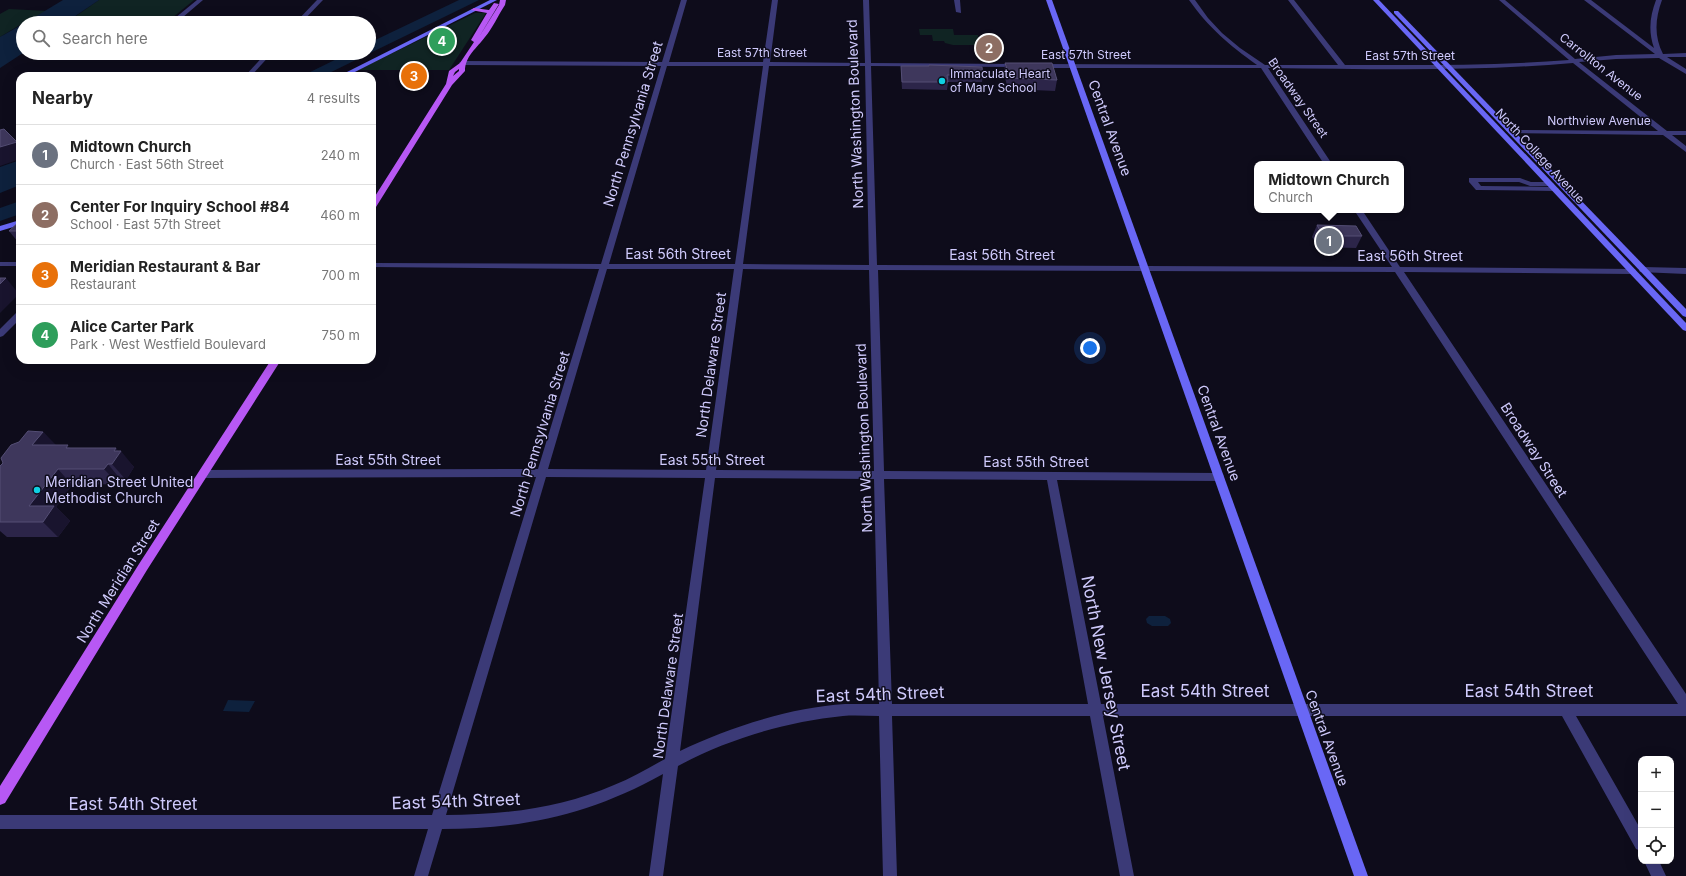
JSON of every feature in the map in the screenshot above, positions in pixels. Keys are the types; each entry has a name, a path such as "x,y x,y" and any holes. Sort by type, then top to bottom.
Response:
{"main road":[{"path":"376,59 494,0"},
{"path":"472,47 475,37 499,0"},
{"path":"376,201 449,84 462,71 462,63 472,47 483,36 502,5 503,0"},
{"name":"Central Avenue","path":"1049,0 1361,876"},
{"name":"North College Avenue","path":"1376,0 1686,328"},
{"name":"North College Avenue","path":"1385,0 1686,314"},
{"path":"474,10 490,12"},
{"path":"350,72 374,60"},
{"path":"0,229 16,223"},
{"name":"North Meridian Street","path":"0,798 143,567 273,364"}],"street":[{"path":"181,16 200,0"},
{"path":"305,16 320,0"},
{"name":"North Pennsylvania Street","path":"421,876 684,0"},
{"name":"North Delaware Street","path":"656,876 775,0"},
{"name":"North Washington Boulevard","path":"866,0 890,876"},
{"path":"957,0 959,12"},
{"name":"Broadway Street","path":"1192,0 1201,13 1220,34 1263,66 1326,161"},
{"path":"1291,0 1343,67"},
{"name":"Carrollton Avenue","path":"1502,0 1574,61 1686,150"},
{"path":"1587,0 1661,56 1686,72"},
{"path":"1659,0 1654,15 1653,32 1654,40 1661,56"},
{"name":"East 57th Street","path":"1030,66 1522,66 1616,57 1686,55"},
{"path":"252,72 263,60"},
{"name":"East 57th Street","path":"462,63 1022,65"},
{"name":"Northview Avenue","path":"1511,132 1686,133"},
{"path":"1532,186 1520,180 1472,180 1479,188 1552,186"},
{"name":"Broadway Street","path":"1360,213 1686,705"},
{"path":"0,264 16,264"},
{"name":"East 56th Street","path":"376,265 1632,271"},
{"path":"1643,270 1686,271"},
{"path":"0,334 16,318"},
{"name":"East 55th Street","path":"204,474 710,474 1219,477"},
{"name":"North New Jersey Street","path":"1051,476 1127,876"},
{"path":"1565,709 1638,839"},
{"name":"East 54th Street","path":"0,822 437,822 501,820 545,813 608,794 672,762 722,739 747,730 786,719 844,710 1686,710"},
{"path":"1653,864 1659,876"}],"green space":[{"path":"99,0 194,0 175,16 76,16"},
{"path":"9,9 48,11 38,16 16,16 16,27 0,37 0,14"},
{"path":"475,13 486,13 449,70 358,70"},
{"path":"919,29 953,29 954,35 978,35 980,45 953,45 945,43 944,41 933,41 932,35 920,35"}],"water":[{"path":"63,0 99,0 75,16 37,16"},
{"path":"459,0 479,0 376,50 376,40"},
{"path":"16,28 16,58 0,68 0,37"},
{"path":"335,60 356,60 331,72 310,72"},
{"path":"16,161 16,187 0,193 0,167"},
{"path":"16,202 16,215 0,221 0,208"},
{"path":"1149,616 1165,616 1170,619 1171,623 1168,626 1152,626 1147,623 1146,619"},
{"path":"228,700 255,701 249,712 223,711"}],"building":[{"path":"1005,63 1052,63 1057,80 1010,78"},
{"path":"929,65 982,67 983,75 947,75 948,82 902,82 901,66"},
{"path":"4,129 16,142 0,147 0,130"},
{"path":"16,225 16,231 9,231"},
{"path":"1317,225 1356,226 1362,236 1323,236"},
{"path":"0,278 6,278 0,284"},
{"path":"28,431 43,432 32,445 68,445 66,448 116,448 114,451 121,451 112,464 108,464 104,469 58,469 29,506 54,506 43,522 0,522 0,466 3,463 1,458 11,445 19,442"}],"place":[{"name":"Alice Carter Park","path":"442,41"},
{"name":"Center For Inquiry School #84","path":"989,48"},
{"name":"Meridian Restaurant & Bar","path":"414,76"},
{"name":"Immaculate Heart of Mary School","path":"942,81"},
{"name":"Midtown Church","path":"1329,241"},
{"name":"Meridian Street United Methodist Church","path":"37,490"}]}
